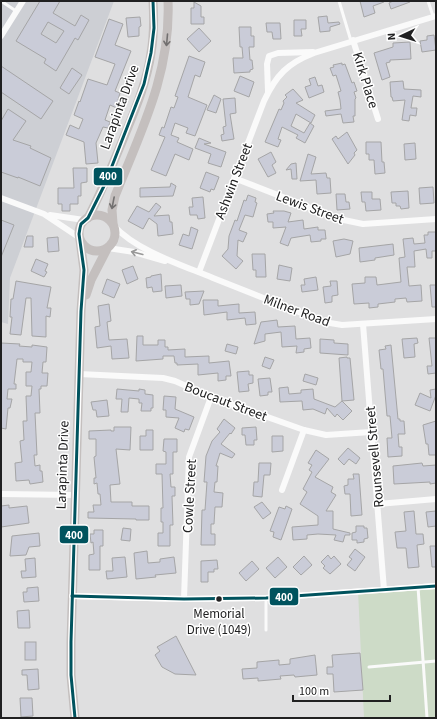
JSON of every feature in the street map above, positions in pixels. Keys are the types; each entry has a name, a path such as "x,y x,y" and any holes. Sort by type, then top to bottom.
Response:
{"main road":[{"name":"Larapinta Drive","path":"86,219 105,184 131,119 145,78 152,53 153,1"},
{"name":"Larapinta Drive","path":"113,225 112,210 115,196 150,112 163,68 167,44 168,1"},
{"path":"99,215 105,217 113,225 115,233 114,239 108,248 98,252 87,249 80,239 80,228 86,219 99,215"},
{"name":"Larapinta Drive","path":"75,718 71,675 75,495 84,270 80,239"},
{"name":"Larapinta Drive","path":"81,332 87,292 91,280 108,248"}],"street":[{"path":"1,36 24,1"},
{"name":"Ashwin Street","path":"200,272 234,178 268,91 277,77 300,59 318,52 434,16"},
{"name":"Kirk Place","path":"352,41 378,119"},
{"name":"Ashwin Street","path":"268,91 266,64 269,56 278,53 318,52"},
{"name":"Lewis Street","path":"234,178 339,220 363,224 436,218"},
{"path":"1,198 44,214 86,219"},
{"path":"44,214 80,239"},
{"name":"Milner Road","path":"113,225 125,238 188,268"},
{"name":"Milner Road","path":"108,248 134,252 200,272 324,322 342,325 436,319"},
{"name":"Rounsevell Street","path":"363,324 384,590"},
{"name":"Boucaut Street","path":"80,374 163,378 175,381 211,397 304,430 326,434 372,432"},
{"name":"Cowle Street","path":"184,599 189,457 211,397"},
{"path":"282,490 304,430"},
{"path":"1,494 75,495"},
{"path":"378,504 436,499"},
{"path":"72,596 184,599 266,598 436,586"}],"lane":[{"path":"1,1 17,11"},
{"path":"339,1 352,41"},
{"path":"428,1 434,16"},
{"path":"418,587 427,718"},
{"path":"266,598 266,630"},
{"path":"368,667 436,661"}],"shaded area":[{"path":"1,1 114,1 10,278 8,324 1,322"}],"green space":[{"path":"436,586 436,718 364,718 358,591"}],"building":[{"path":"40,1 60,1 53,13 75,26 81,15 89,20 78,40 75,38 56,71 44,63 46,59 16,41","holes":["48,22 64,31 56,43 41,34"]},
{"path":"360,1 384,2 373,6 375,13 364,17"},
{"path":"393,1 410,2 391,9 389,3"},
{"path":"194,2 201,6 201,17 204,17 204,24 191,24 191,8 194,8"},
{"path":"327,16 328,23 339,22 340,24 330,27 330,31 320,32 318,17"},
{"path":"140,17 141,26 139,27 139,36 128,37 126,18"},
{"path":"109,19 123,24 115,45 131,51 115,91 120,93 118,100 124,102 121,110 110,105 105,120 110,122 108,128 103,127 96,143 98,163 86,164 84,142 66,135 70,125 79,129 83,119 74,115 88,79 107,85 115,64 95,57"},
{"path":"294,20 306,20 306,29 301,29 302,36 294,36"},
{"path":"266,23 280,23 281,39 273,39 272,32 267,32"},
{"path":"239,27 251,27 251,36 254,36 254,47 249,47 250,60 252,60 253,69 250,70 250,72 234,73 233,58 243,58 242,47 240,47"},
{"path":"199,28 211,41 199,52 187,39"},
{"path":"434,35 436,50 422,52 420,41 427,40 427,36"},
{"path":"410,42 411,59 390,60 390,62 386,63 390,77 382,80 374,53 393,47 393,43"},
{"path":"189,56 205,62 200,77 195,75 188,97 207,105 195,136 186,133 188,128 175,123 171,135 179,138 177,142 193,149 189,160 175,154 166,176 151,170 165,137 159,135 162,127 164,128 171,107 174,108 178,97 175,96"},
{"path":"342,63 342,65 345,64 352,83 354,82 357,91 354,92 356,98 355,116 353,116 354,122 343,123 341,114 326,116 325,111 341,109 338,92 341,91 336,75 333,76 330,68 334,67 333,65"},
{"path":"1,66 53,101 41,119 1,92"},
{"path":"72,68 82,75 69,94 60,88"},
{"path":"240,76 254,82 249,97 234,91"},
{"path":"315,77 318,86 322,85 324,92 309,98 305,87 311,85 309,79"},
{"path":"403,81 404,89 421,90 421,97 413,96 411,108 417,108 416,116 410,115 409,121 402,120 405,100 393,101 391,97 390,82"},
{"path":"293,89 303,100 296,103 315,115 311,123 296,114 291,126 304,133 310,123 314,126 305,143 296,138 298,135 282,127 278,139 281,140 278,147 265,142 279,109 281,110 284,103 283,101 287,97 285,95"},
{"path":"214,95 221,99 216,113 207,110"},
{"path":"235,98 236,113 230,114 234,139 222,141 221,135 224,134 223,127 226,126 223,99"},
{"path":"8,109 26,121 13,140 31,146 30,148 51,158 40,186 1,172 1,121"},
{"path":"347,132 357,150 348,164 332,139 336,136 338,139"},
{"path":"199,138 211,143 204,144 226,152 221,167 208,163 211,154 195,148"},
{"path":"366,142 381,142 382,162 384,162 385,173 375,174 374,160 369,160 369,154 366,154"},
{"path":"415,143 416,159 405,160 404,144"},
{"path":"271,152 276,162 272,165 276,173 268,177 258,159"},
{"path":"308,154 316,157 311,174 326,173 327,178 330,178 331,193 317,194 316,180 300,181"},
{"path":"296,163 297,179 292,179 291,169 286,170 291,164"},
{"path":"73,168 87,168 87,182 81,183 81,196 78,196 78,204 70,204 70,211 62,211 62,204 58,204 58,188 74,188"},
{"path":"206,172 219,177 214,190 211,189 210,192 200,188"},
{"path":"171,183 176,186 173,196 140,197 140,188 170,187"},
{"path":"433,187 434,203 420,204 419,188"},
{"path":"408,191 409,208 401,209 400,206 396,206 396,203 392,203 391,192"},
{"path":"361,192 372,192 372,199 380,199 381,210 366,211 365,202 362,202"},
{"path":"336,194 345,194 346,202 349,202 350,209 337,210"},
{"path":"248,195 256,198 255,202 257,203 253,217 245,215 239,230 247,233 243,242 238,240 237,256 243,261 236,269 222,256 228,249 229,236 235,220 237,221 244,200 246,201"},
{"path":"203,197 205,218 198,219 197,215 190,215 189,207 193,207 192,198"},
{"path":"156,203 161,207 154,216 169,215 170,222 172,222 173,234 158,236 157,224 149,218 143,229 128,221 137,206 149,212"},
{"path":"273,211 284,211 291,213 288,222 303,220 304,229 318,227 318,230 325,230 326,239 311,242 310,235 291,238 288,246 280,243 286,227 273,228 273,222 268,222 267,214 274,213"},
{"path":"1,220 14,225 1,257"},
{"path":"191,227 198,230 192,249 179,245 183,234 189,236"},
{"path":"428,232 436,232 436,251 432,251 432,258 427,258 426,249 414,251 415,267 407,267 409,286 421,285 422,301 407,302 406,298 395,299 395,302 378,304 378,307 369,308 369,303 354,304 352,284 365,283 365,277 376,277 377,285 401,282 399,258 405,257 403,239 413,238 414,244 425,243 424,235 428,235"},
{"path":"27,236 33,236 33,247 24,247"},
{"path":"58,237 59,251 48,252 47,238"},
{"path":"344,239 353,241 350,254 336,257 333,241"},
{"path":"393,244 394,255 360,262 359,248"},
{"path":"252,254 265,254 266,277 256,277 256,270 253,270"},
{"path":"36,259 48,264 45,271 47,272 44,277 31,271"},
{"path":"279,265 292,268 290,281 277,279"},
{"path":"133,266 138,279 127,284 122,270"},
{"path":"161,274 162,291 153,292 152,287 147,288 146,278"},
{"path":"316,277 318,290 302,292 301,285 305,285 304,279"},
{"path":"107,279 120,284 114,298 102,293"},
{"path":"16,281 51,287 47,308 51,308 50,317 46,316 46,337 32,336 31,298 26,298 21,335 10,334 12,317 10,317 11,299 13,299"},
{"path":"330,281 337,281 338,295 332,296 332,302 325,303 323,287 331,286"},
{"path":"181,285 182,296 166,298 165,286"},
{"path":"430,285 436,285 436,307 432,307"},
{"path":"204,291 199,304 190,305 190,299 186,299 185,292"},
{"path":"203,300 218,300 218,306 239,304 239,313 255,312 256,324 246,325 245,318 227,320 227,312 204,315"},
{"path":"109,304 111,321 107,322 109,340 127,339 129,358 112,359 111,346 97,348 95,327 100,326 98,306"},
{"path":"277,320 278,327 295,326 296,339 310,338 311,348 304,349 304,352 296,353 297,346 282,347 281,332 265,334 265,341 254,344 261,322"},
{"path":"137,336 143,336 143,345 158,345 158,340 165,340 165,347 168,347 168,350 185,349 185,357 209,356 209,363 229,361 231,376 226,376 226,380 218,381 218,373 198,375 198,364 177,365 177,363 175,363 174,356 163,356 163,359 136,361"},
{"path":"417,338 418,343 414,344 415,357 404,358 402,339"},
{"path":"429,338 436,338 436,373 428,374 427,366 432,366"},
{"path":"320,339 334,340 334,343 348,344 348,355 320,353"},
{"path":"1,343 20,344 19,346 32,347 32,345 47,347 46,362 43,362 42,373 48,373 47,386 41,386 41,389 39,389 40,413 35,413 37,455 34,455 35,466 40,465 43,482 30,484 29,480 16,481 15,463 22,462 20,441 24,440 23,421 27,421 26,396 31,396 32,386 26,386 26,372 31,372 32,362 23,362 23,359 17,359 14,384 16,384 16,389 8,389 7,399 12,399 10,408 8,408 6,429 1,428"},
{"path":"227,344 238,347 236,354 225,351"},
{"path":"391,345 398,419 400,419 400,421 404,421 405,434 398,434 399,447 402,447 402,456 388,457 387,438 392,438 390,416 387,416 383,369 381,369 379,350 386,349 385,346"},
{"path":"265,357 274,360 270,369 262,366"},
{"path":"347,357 350,358 354,400 342,401 339,358"},
{"path":"249,371 249,375 253,375 253,383 248,384 249,391 239,392 237,372"},
{"path":"305,374 318,378 316,385 303,381"},
{"path":"270,378 272,392 268,392 268,395 260,396 258,379"},
{"path":"288,387 289,394 301,393 301,390 313,389 314,399 335,407 342,401 352,411 343,420 337,414 335,417 327,408 325,414 313,409 303,410 302,401 280,402 279,388"},
{"path":"117,389 139,391 139,389 145,390 145,394 153,395 153,408 151,408 151,411 141,411 142,403 139,403 139,399 129,398 128,412 121,412 122,399 116,399"},
{"path":"436,389 436,395 430,411 415,405 420,393 431,398 430,390"},
{"path":"164,396 176,397 175,409 194,417 189,430 185,429 184,432 175,428 179,418 166,417 166,410 163,410"},
{"path":"107,400 109,416 97,417 96,410 93,410 91,402"},
{"path":"224,419 235,428 221,444 235,454 232,458 220,453 216,466 218,466 217,482 215,482 214,492 223,493 222,507 215,507 214,524 211,524 211,534 215,534 215,545 201,545 202,510 205,510 207,482 204,482 206,456 212,441 220,432 217,429"},
{"path":"436,421 436,455 429,455 423,425"},
{"path":"114,427 131,427 130,450 116,449 120,484 110,485 111,502 132,502 132,506 149,506 149,520 88,518 88,512 94,512 93,505 101,505 97,483 94,484 94,478 96,478 94,457 96,456 96,439 89,439 89,431 114,431"},
{"path":"256,427 257,440 254,440 254,445 246,445 245,435 242,435 242,428"},
{"path":"146,430 153,430 153,450 140,450 140,436 146,436"},
{"path":"272,436 283,436 283,451 272,452"},
{"path":"164,439 177,439 177,452 173,452 173,474 170,474 171,487 175,487 175,496 172,496 173,525 170,525 170,546 158,546 158,533 163,533 161,508 163,508 162,474 156,474 156,464 166,464 166,452 163,451"},
{"path":"348,448 360,458 356,464 349,459 344,465 338,459"},
{"path":"316,450 329,459 315,477 333,487 331,492 336,495 326,511 333,511 333,529 350,533 350,535 345,535 343,542 334,540 336,535 318,534 307,535 307,539 293,540 292,527 318,525 318,516 300,504 307,492 303,489 312,472 309,470 312,465 308,463"},
{"path":"259,463 271,463 270,475 264,475 262,497 253,496 254,482 258,482"},
{"path":"422,463 423,466 436,465 436,483 394,484 393,466"},
{"path":"353,474 359,474 362,515 351,516 350,494 345,494 344,486 348,485 348,479 354,479"},
{"path":"262,502 271,513 263,519 254,507"},
{"path":"9,505 9,508 27,506 29,523 1,527 1,506"},
{"path":"286,506 292,509 281,540 273,537 274,532 270,531 279,507 285,509"},
{"path":"414,511 416,534 423,534 424,544 417,545 419,567 408,568 406,548 397,548 395,532 406,531 404,512"},
{"path":"436,511 436,526 428,527 426,512"},
{"path":"356,526 364,526 364,528 367,528 368,538 364,539 364,542 357,543 357,540 352,540 352,533 356,532"},
{"path":"123,528 131,529 130,541 121,540"},
{"path":"94,530 103,530 103,546 100,546 100,570 89,570 89,555 94,554 93,542 91,543 90,534 94,534"},
{"path":"39,533 40,546 29,547 26,555 10,556 12,536"},
{"path":"430,546 436,546 436,567 432,567"},
{"path":"355,549 365,557 355,571 347,565 352,559 349,557"},
{"path":"147,551 148,563 160,562 160,559 174,557 176,573 136,579 134,553"},
{"path":"328,555 331,559 334,556 341,564 330,574 323,568 325,566 321,562"},
{"path":"304,556 312,565 301,575 293,567"},
{"path":"125,557 127,577 107,579 106,571 113,571 112,558"},
{"path":"278,557 287,567 275,578 266,568"},
{"path":"35,558 36,577 22,578 21,571 26,571 25,559"},
{"path":"217,560 218,569 214,569 214,572 208,572 208,582 201,582 201,561"},
{"path":"252,561 259,569 246,581 239,573"},
{"path":"38,587 39,601 24,602 23,592 27,592 27,588"},
{"path":"29,610 30,628 18,628 17,611"},
{"path":"176,636 196,675 175,674 162,667 155,655 160,651 157,647"},
{"path":"25,642 36,642 36,660 25,660"},
{"path":"360,653 363,690 334,692 333,674 327,674 327,667 333,667 332,655"},
{"path":"315,655 317,675 295,677 294,675 280,676 281,679 258,681 258,678 243,679 242,669 257,668 257,662 279,660 279,665 290,664 290,659"},
{"path":"38,669 39,689 28,690 27,675 22,675 22,670"},
{"path":"20,698 32,698 33,716 21,717"}],"transit line":[{"name":"400","path":"75,718 71,675 71,642 81,311 84,270 79,234 81,224 88,218 105,184 144,84 151,53 154,28 153,1"},
{"name":"400","path":"72,596 184,599 266,598 436,586"}],"place":[{"name":"Memorial Drive (1049)","path":"219,599"}]}
